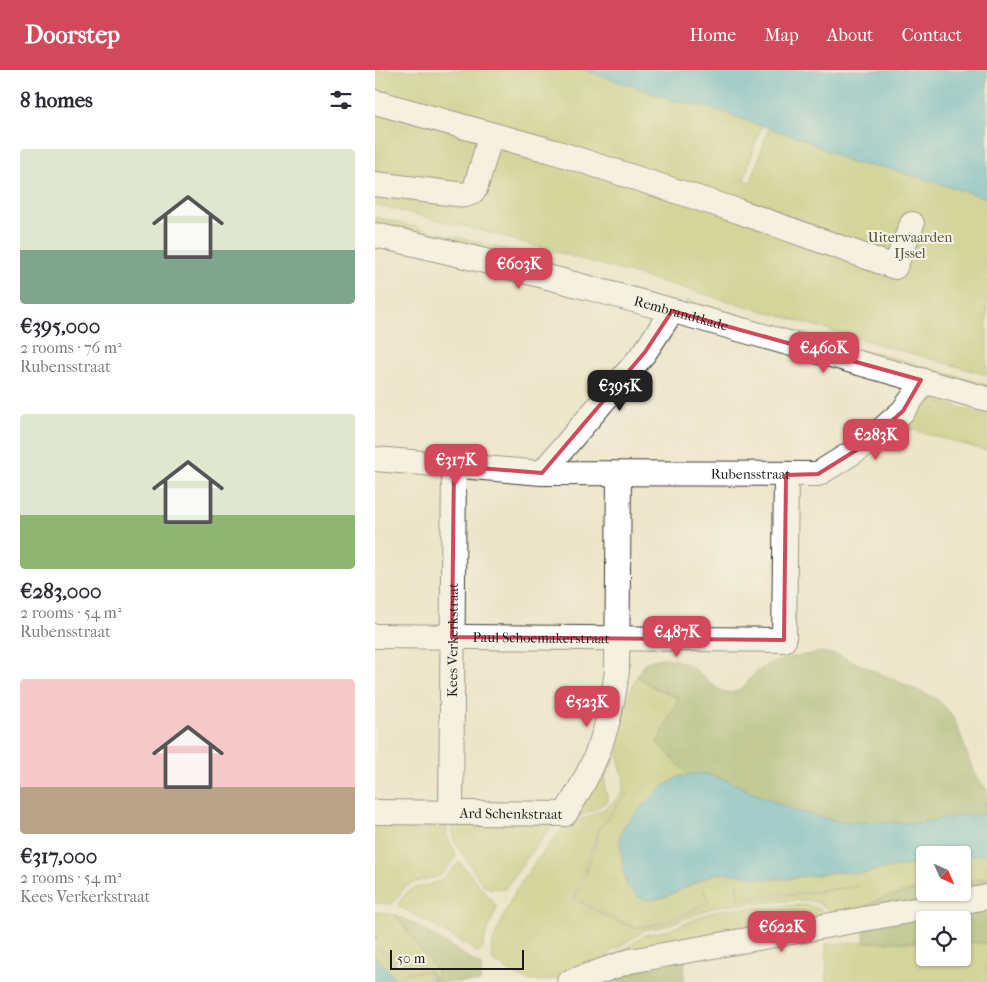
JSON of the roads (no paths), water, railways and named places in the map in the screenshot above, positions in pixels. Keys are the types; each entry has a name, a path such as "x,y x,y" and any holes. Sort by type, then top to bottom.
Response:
{"street":[{"path":"375,102 555,152 738,211 895,267 911,224"},
{"path":"375,184 465,194 471,193 475,189 491,135"},
{"name":"Rembrandtkade","path":"375,235 473,258 672,311 987,399"},
{"path":"542,473 645,352 672,311"},
{"name":"Rubensstraat","path":"375,459 542,473 818,474 863,446 903,411 916,393 921,380"},
{"name":"Kees Verkerkstraat","path":"451,812 454,466"},
{"name":"Ard Schenkstraat","path":"375,812 565,814 593,767 605,734 613,702 617,672 618,638 619,474"},
{"name":"Paul Schoemakerstraat","path":"375,636 784,640 786,475"},
{"path":"569,982 630,961 987,897"}],"water":[{"path":"584,70 987,70 987,198 886,168 851,163 806,140 715,109 675,101"},
{"path":"702,773 728,781 793,810 840,822 919,823 958,816 987,814 987,854 971,855 971,846 916,846 916,864 865,873 835,872 787,879 767,879 729,873 714,874 665,897 647,900 640,898 628,887 624,873 620,836 625,824 662,787 680,776"},
{"path":"375,956 394,977 396,982 375,982"}],"park label":[{"name":"Uiterwaarden IJssel","path":"910,246"}]}
